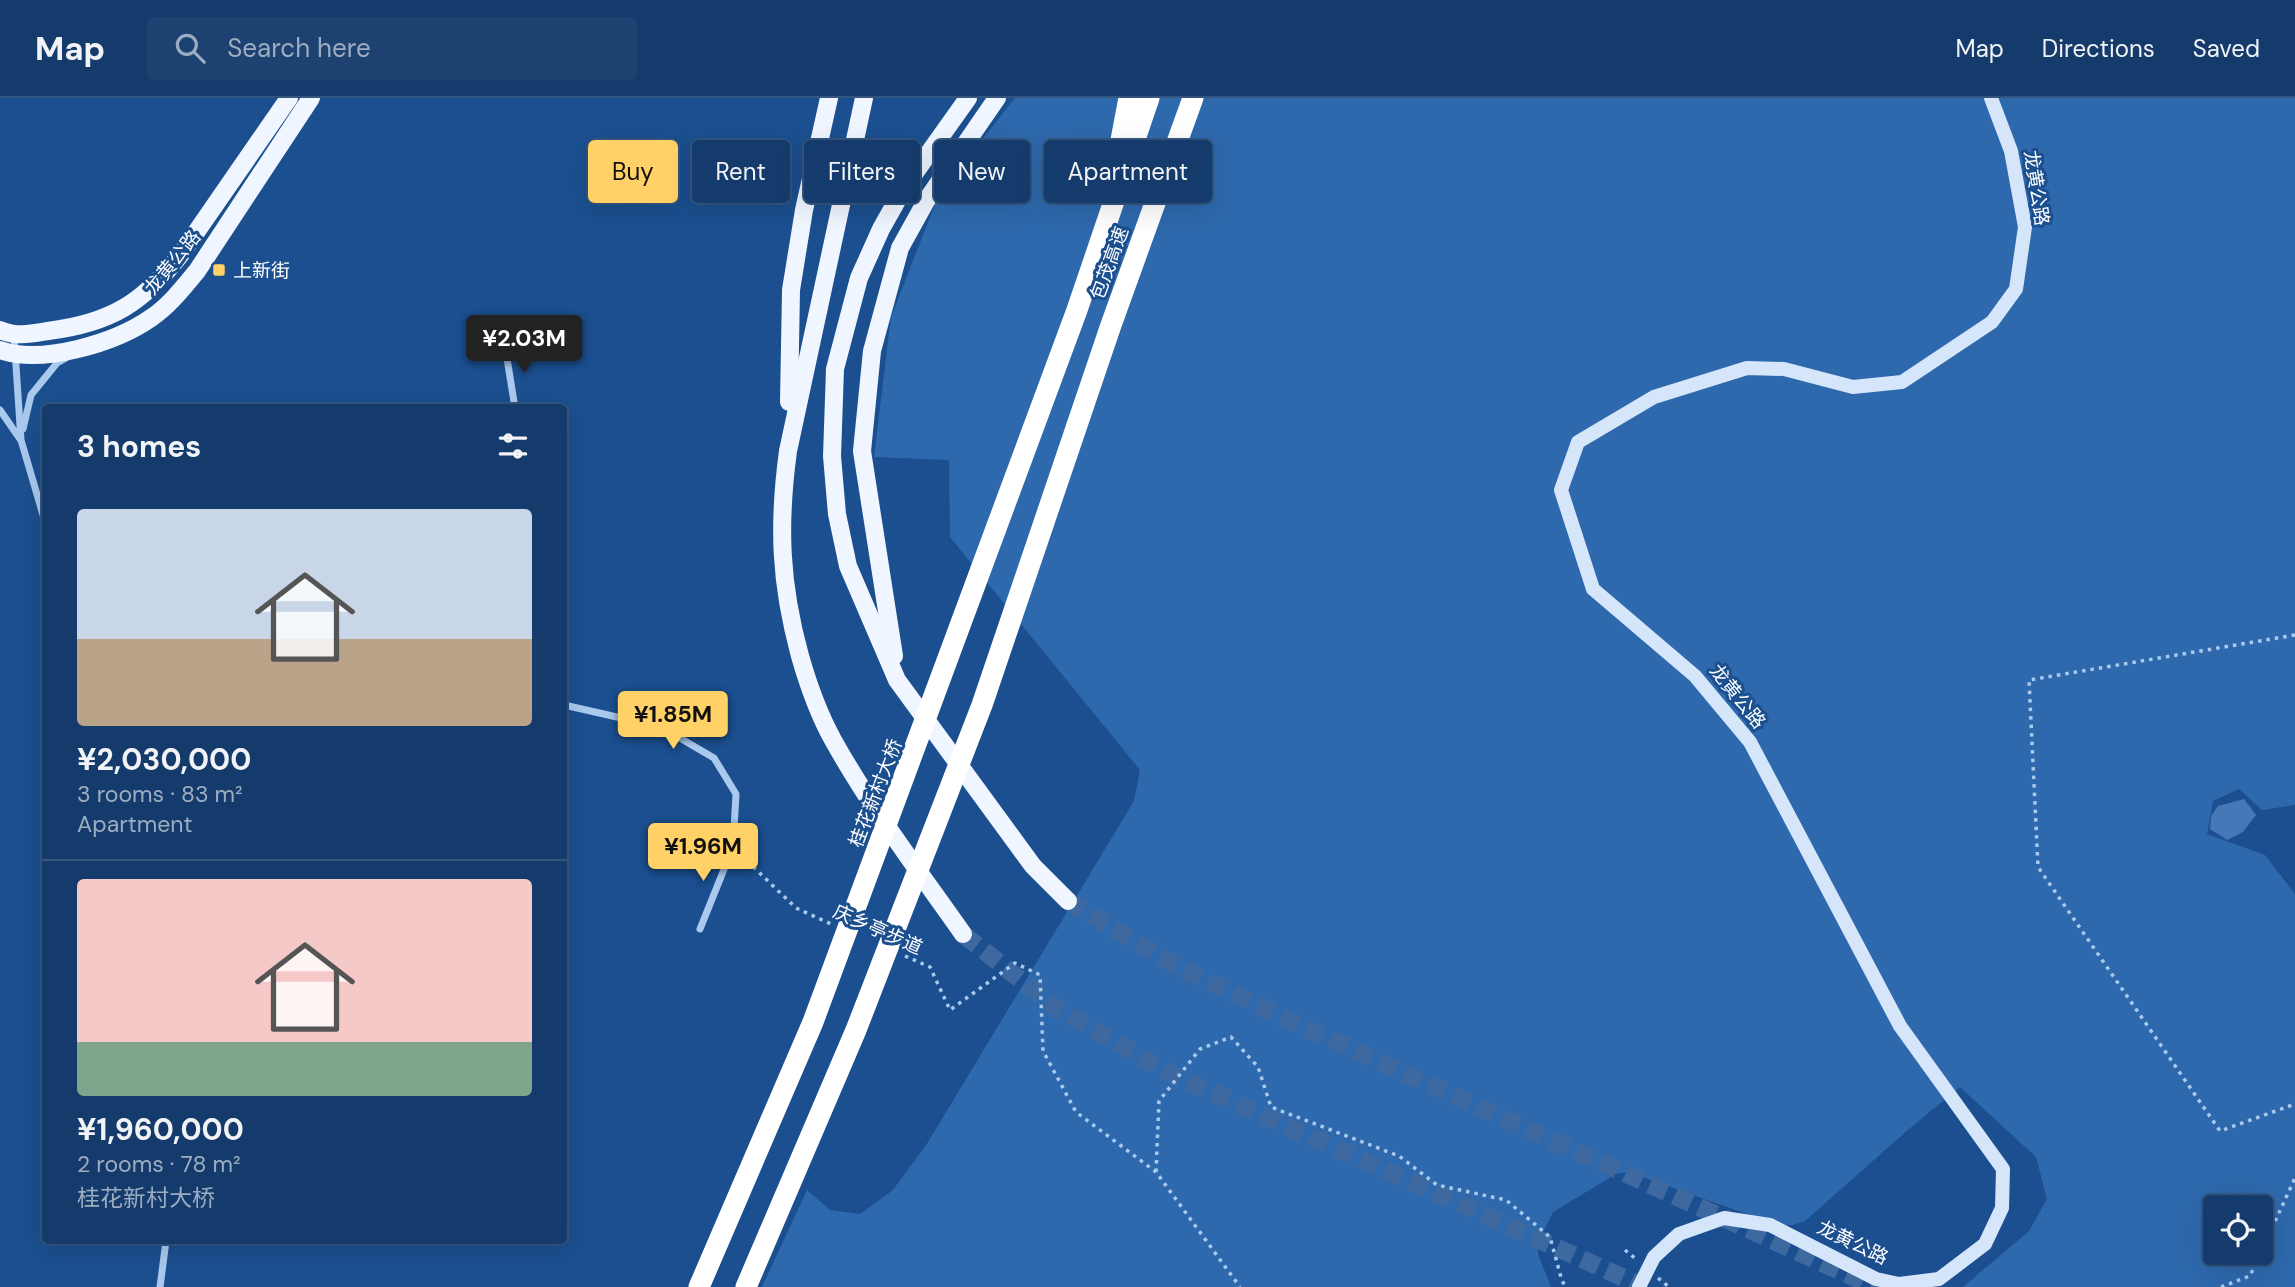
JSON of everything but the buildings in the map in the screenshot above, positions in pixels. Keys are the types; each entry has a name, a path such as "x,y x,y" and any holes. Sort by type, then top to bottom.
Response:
{"highway":[{"path":"1106,223 1129,98"},
{"name":"包茂高速","path":"1077,310 1149,98"},
{"name":"包茂高速","path":"746,1287 856,1030 977,718 1111,325 1193,98"},
{"name":"桂花新村大桥","path":"699,1287 813,1022 1077,310"}],"main road":[{"name":"龙黄公路","path":"7,333 67,329 95,322 144,296 181,254 289,98"},
{"name":"龙黄公路","path":"7,353 82,348 128,331 152,317 175,297 197,271 311,98"},
{"path":"788,451 791,290 804,210 829,98"},
{"path":"864,98 788,451 782,492 783,577 790,619 810,689 832,738 899,845 963,933"},
{"path":"968,98 904,188 881,229 859,278 835,369 832,456 836,514 848,566 897,680 1033,866 1068,901"},
{"path":"897,680 862,451 872,351 900,248 926,201 998,98"},
{"name":"龙黄公路","path":"1639,1287 1654,1257 1679,1234 1724,1218 1770,1225 1876,1279 1899,1284 1939,1279 1985,1244 2002,1208 2003,1169 1900,1026 1750,742 1695,676 1593,589 1561,490 1578,442 1654,397 1746,368 1784,369 1853,387 1902,382 1992,322 2016,289 2025,227 2011,151 1991,98"}],"street":[{"path":"7,333 7,353 20,440 42,511"},
{"path":"505,346 514,404"},
{"path":"20,440 31,396 57,363 82,348"},
{"path":"0,410 20,440"},
{"path":"35,486 42,492"},
{"path":"567,706 661,727 714,758 736,794 733,847 700,929"},
{"path":"160,1287 166,1244"}],"path":[{"path":"2295,635 2029,680 2038,867 2220,1131 2295,1104"},
{"name":"庆乡亭步道","path":"733,847 796,908 833,924"},
{"name":"庆乡亭步道","path":"894,951 930,967 950,1010 1015,962 1040,975 1042,1051 1076,1112 1156,1172 1240,1287"},
{"path":"1156,1172 1160,1101 1200,1049 1231,1037 1258,1067 1270,1107 1399,1156 1437,1185 1506,1200 1550,1237 1566,1287"},
{"path":"2273,1226 2295,1178"},
{"path":"2221,1287 2249,1276 2254,1265"}],"shaded area":[{"path":"1015,98 2295,98 2295,805 2262,810 2239,789 2213,801 2207,834 2265,855 2295,894 2295,1287 1963,1287 2029,1231 2047,1199 2036,1157 1960,1087 1805,1221 1793,1225 1778,1225 1628,1172 1616,1174 1553,1212 1539,1241 1538,1254 1551,1287 762,1287 807,1190 830,1210 860,1214 893,1190 928,1142 1134,801 1140,770 950,537 949,460 874,457 891,317 935,203 1030,203 1030,140 982,140"}],"tunnel":[{"path":"1068,901 1174,965 1301,1026 1875,1287"},
{"path":"963,934 1056,1008 1167,1072 1644,1287"}],"place":[{"name":"上新街","path":"219,270"}]}
